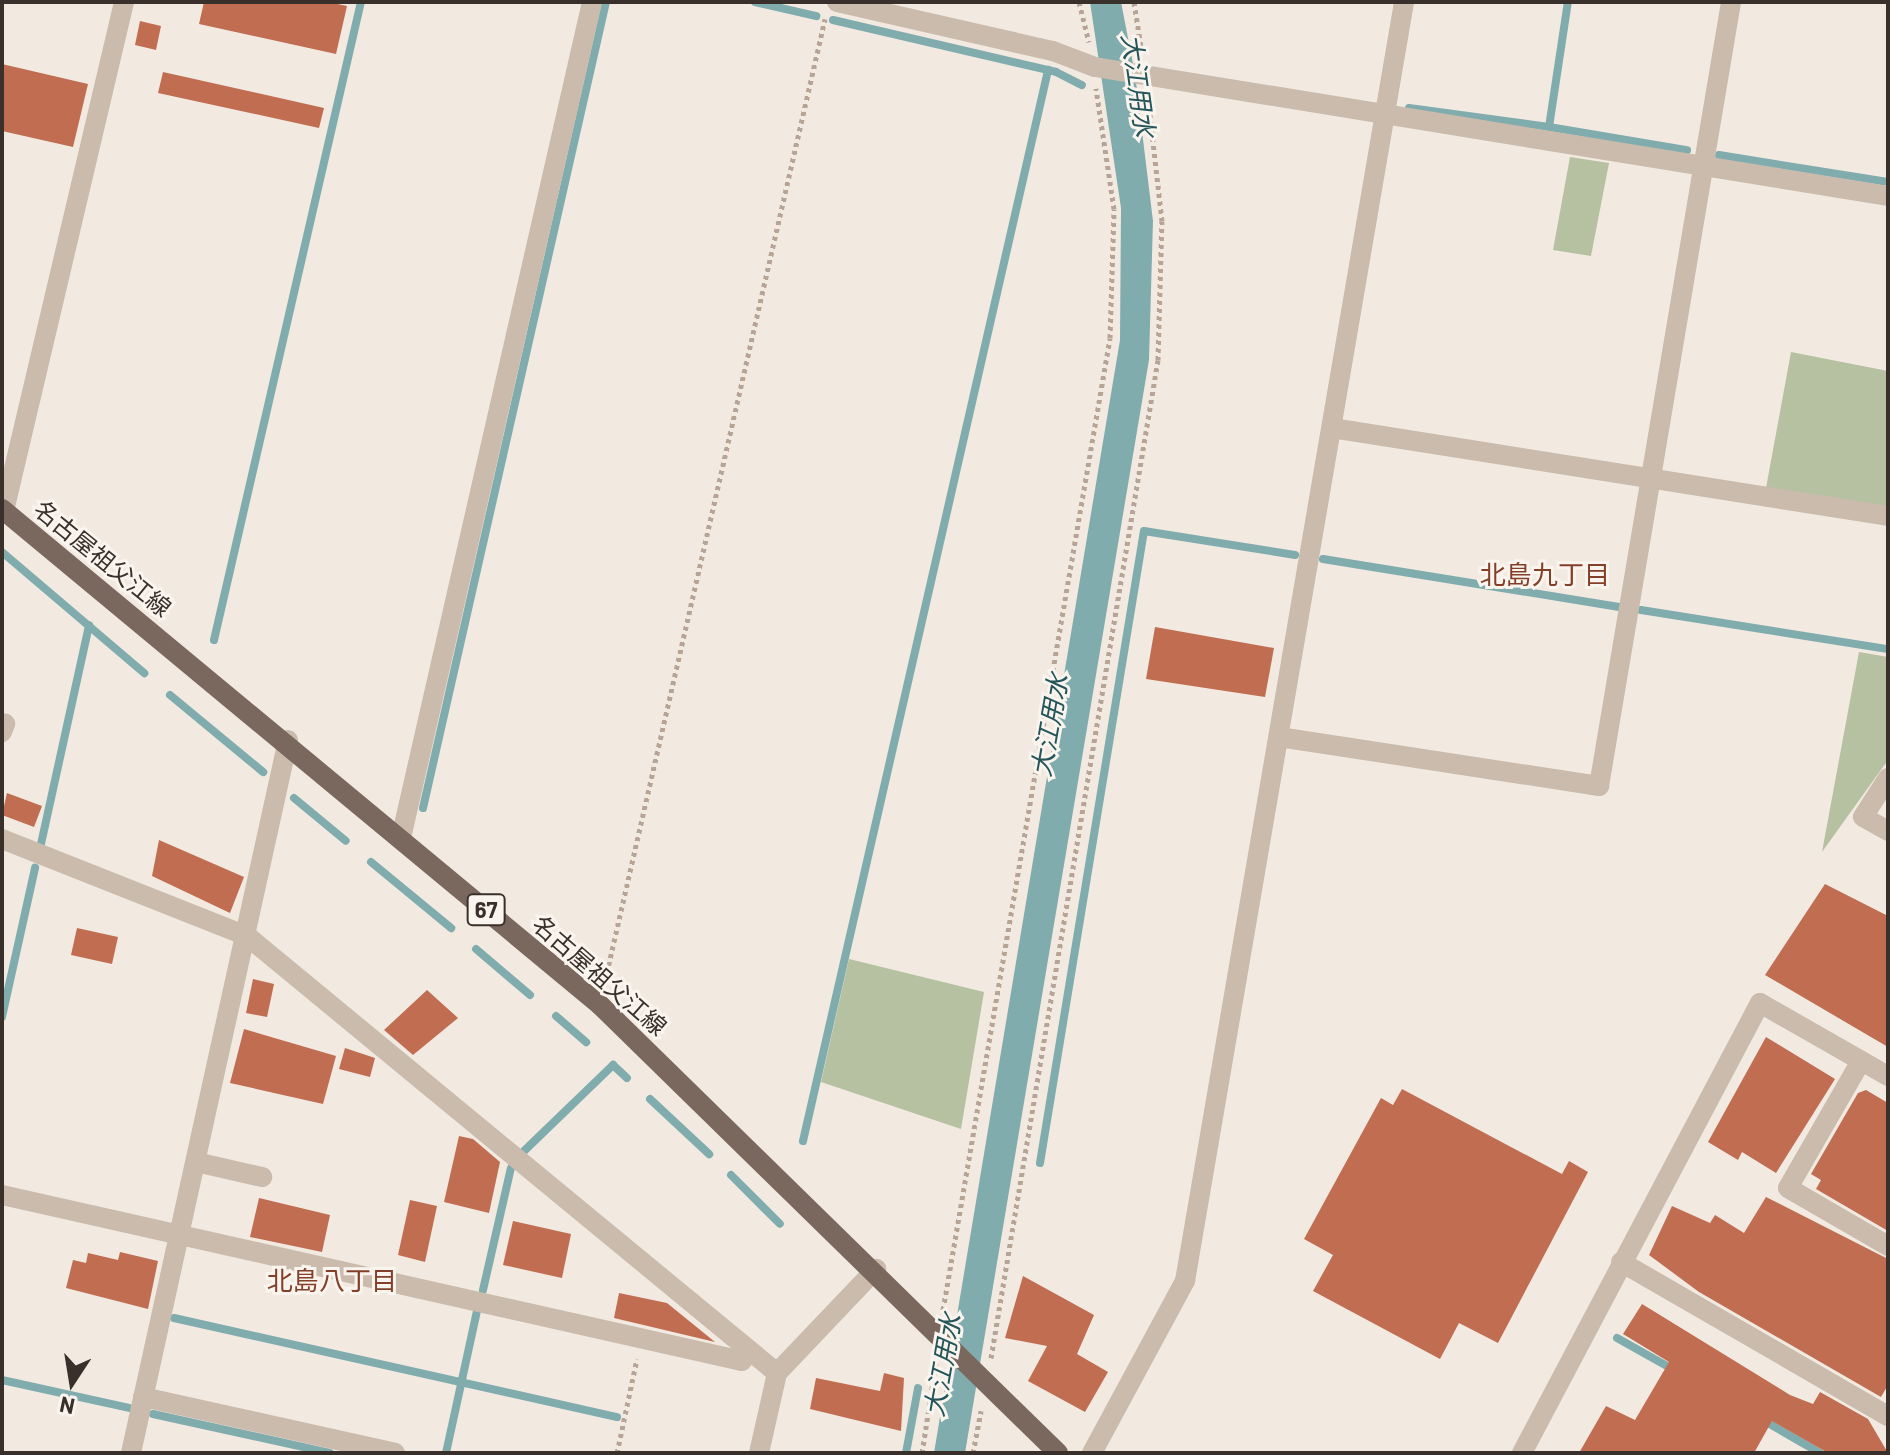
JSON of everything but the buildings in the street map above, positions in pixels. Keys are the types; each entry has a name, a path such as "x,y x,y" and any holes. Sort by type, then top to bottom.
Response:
{"main road":[{"name":"名古屋祖父江線","path":"3,510 288,740 600,1005 876,1269 1058,1453"}],"street":[{"path":"3,510 124,2"},
{"path":"401,838 592,2"},
{"path":"837,2 1053,51 1094,67 1888,196"},
{"path":"1092,1453 1185,1281 1404,2"},
{"path":"1279,737 1599,786 1731,2"},
{"path":"1332,428 1888,516"},
{"path":"131,1453 288,740"},
{"path":"1888,778 1863,817 1888,831"},
{"path":"2,839 247,936 777,1373"},
{"path":"1522,1453 1760,1003 1888,1076"},
{"path":"1861,1061 1788,1188 1888,1246"},
{"path":"196,1162 262,1177"},
{"path":"2,1195 742,1361 749,1350"},
{"path":"1621,1262 1888,1416"},
{"path":"759,1453 777,1373 876,1269"},
{"path":"143,1397 395,1453"}],"path":[{"path":"600,1005 828,2"},
{"path":"922,1453 1110,338 1114,209 1094,67 1079,2"},
{"path":"973,1453 1158,360 1162,221 1134,2"},
{"path":"617,1453 642,1338"}],"green space":[{"path":"1570,157 1609,163 1591,256 1553,250"},
{"path":"1791,352 1888,371 1888,509 1766,488"},
{"path":"1859,652 1888,657 1888,760 1822,852"},
{"path":"849,959 984,992 961,1129 821,1082"}],"water":[{"path":"1090,2 1121,2 1135,74 1153,221 1149,360 965,1453 934,1453 1120,340 1121,208"}],"waterway":[{"path":"214,640 361,2"},
{"path":"423,808 606,2"},
{"path":"755,2 816,16"},
{"path":"1409,108 1549,127 1568,2"},
{"path":"833,20 1056,72 1082,85"},
{"path":"803,1141 1048,70"},
{"path":"1549,127 1687,150"},
{"path":"1719,155 1888,182"},
{"path":"1040,1163 1144,531 1295,555"},
{"path":"2,552 144,673"},
{"path":"1323,559 1619,607"},
{"path":"1641,610 1888,649"},
{"path":"41,844 89,625"},
{"path":"170,695 263,772"},
{"path":"294,798 346,841"},
{"path":"371,862 451,928"},
{"path":"2,1017 35,868"},
{"path":"476,949 530,995"},
{"path":"556,1016 586,1042"},
{"path":"524,1151 613,1065 627,1078"},
{"path":"650,1099 709,1154"},
{"path":"483,1290 511,1168"},
{"path":"731,1175 780,1224"},
{"path":"446,1453 477,1311"},
{"path":"174,1318 617,1417"},
{"path":"1617,1338 1676,1371"},
{"path":"2,1380 129,1408"},
{"name":"大江用水","path":"906,1453 918,1388"},
{"path":"153,1414 330,1453"},
{"path":"1761,1419 1820,1453"}],"district":[{"name":"北島九丁目","path":"1545,574"},
{"name":"北島八丁目","path":"332,1280"}]}
